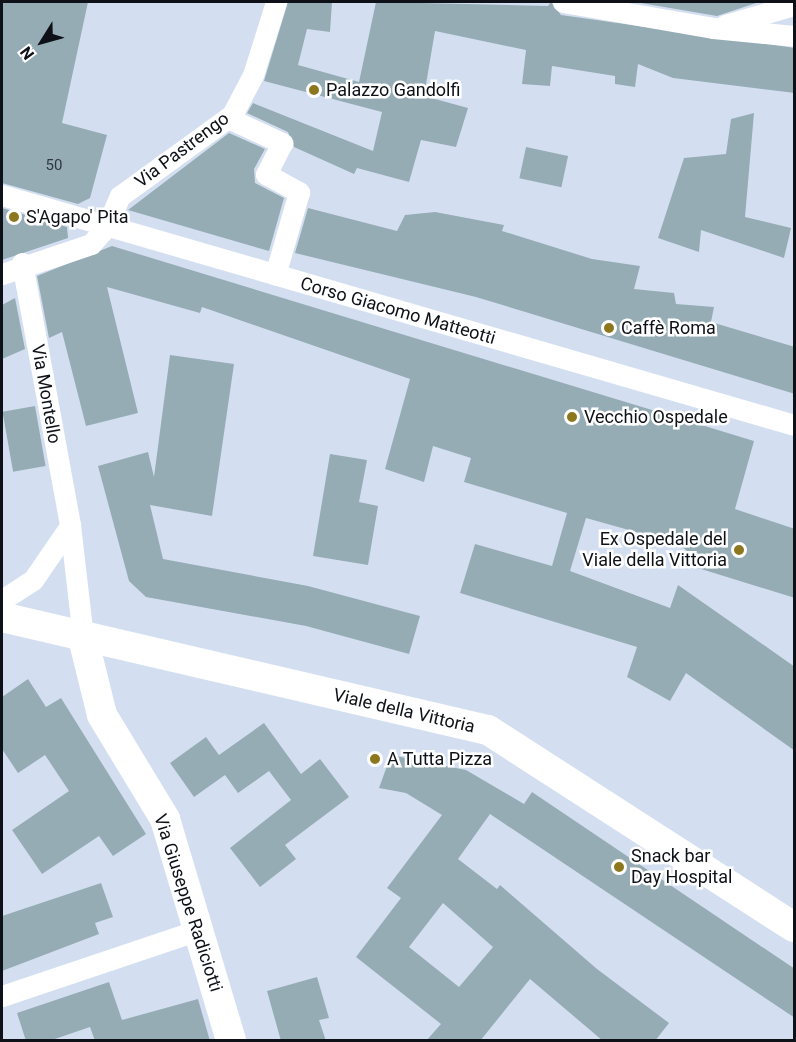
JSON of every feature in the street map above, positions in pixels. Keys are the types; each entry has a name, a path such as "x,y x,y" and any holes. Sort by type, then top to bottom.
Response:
{"main road":[{"name":"Viale della Vittoria","path":"2,617 83,638 488,730 795,927"},
{"name":"Via Giuseppe Radiciotti","path":"83,638 93,693 165,819 231,1041"}],"street":[{"name":"Via Pastrengo","path":"107,226 120,196 228,118 253,75 276,2"},
{"path":"563,2 713,28 795,36"},
{"path":"713,28 795,6"},
{"path":"228,118 282,143 266,174 299,192 275,275"},
{"name":"Corso Giacomo Matteotti","path":"2,195 795,425"},
{"path":"2,274 22,263 91,244 107,226"},
{"name":"Via Montello","path":"22,263 70,525 83,638"},
{"path":"2,600 33,580 70,525"},
{"path":"2,996 198,930"}],"building":[{"path":"2,2 88,2 62,123 107,135 90,198 78,204 2,183"},
{"path":"288,2 332,2 330,32 307,29 298,65 359,82 376,2 548,6 551,2 561,15 795,48 795,93 673,78 638,64 635,87 615,84 615,76 552,66 550,86 522,84 526,50 435,31 424,96 468,108 456,147 421,140 409,182 357,168 354,174 294,147 288,132 247,113 253,103 373,151 382,112 264,81"},
{"path":"635,2 755,2 756,3 717,16"},
{"path":"754,113 745,217 791,228 784,258 701,230 699,252 658,238 684,158 726,154 731,119"},
{"path":"229,133 265,149 254,169 255,183 284,198 269,251 128,210"},
{"path":"526,147 568,156 561,187 519,178"},
{"path":"2,208 67,227 68,238 2,260"},
{"path":"308,208 397,231 405,215 435,212 504,225 502,231 592,259 640,266 634,289 674,293 676,304 714,307 711,322 795,347 795,394 476,297 295,253"},
{"name":"Ex Ospedale del Viale della Vittoria","path":"112,246 754,441 735,509 795,529 795,598 685,564 688,552 679,544 586,518 570,571 670,608 678,585 795,667 795,751 686,673 670,701 627,677 637,647 460,593 475,544 552,566 567,513 464,482 471,458 433,446 424,482 385,469 410,379 202,307 200,313 107,287 138,413 86,426 62,332 49,338 37,276"},
{"path":"15,298 25,349 2,359 2,305"},
{"path":"170,355 234,364 212,516 150,505 163,559 308,586 420,616 409,654 306,626 146,597 129,581 98,466 148,452 154,477"},
{"path":"35,406 46,466 13,472 3,412"},
{"path":"330,454 367,460 359,502 378,506 368,565 313,556"},
{"path":"28,679 46,707 61,698 146,834 113,856 99,836 42,874 12,830 69,791 45,755 18,773 2,749 2,697"},
{"path":"264,723 301,774 320,759 349,797 285,845 296,859 260,887 230,848 291,800 269,771 238,793 225,775 194,797 170,763 206,737 219,755"},
{"path":"391,755 466,770 524,804 532,792 795,969 795,1018 490,814 458,859 497,889 500,885 597,969 669,1023 655,1041 603,1041 530,979 480,1041 426,1041 441,1024 356,957 401,898 387,888 442,815 406,793 379,788","holes":["443,903 493,947 459,987 409,947"]},
{"path":"101,883 113,917 95,923 99,934 2,971 2,916"},
{"path":"317,977 329,1018 319,1020 326,1041 281,1041 267,991"},
{"path":"109,982 122,1020 198,999 210,1041 95,1041 90,1027 49,1041 26,1041 17,1013"}],"place":[{"name":"Palazzo Gandolfi","path":"314,90"},
{"name":"S'Agapo' Pita","path":"14,217"},
{"name":"Caffè Roma","path":"609,328"},
{"name":"Vecchio Ospedale","path":"572,417"},
{"name":"Ex Ospedale del Viale della Vittoria","path":"739,550"},
{"name":"A Tutta Pizza","path":"375,759"},
{"name":"Snack bar Day Hospital","path":"619,867"}]}
